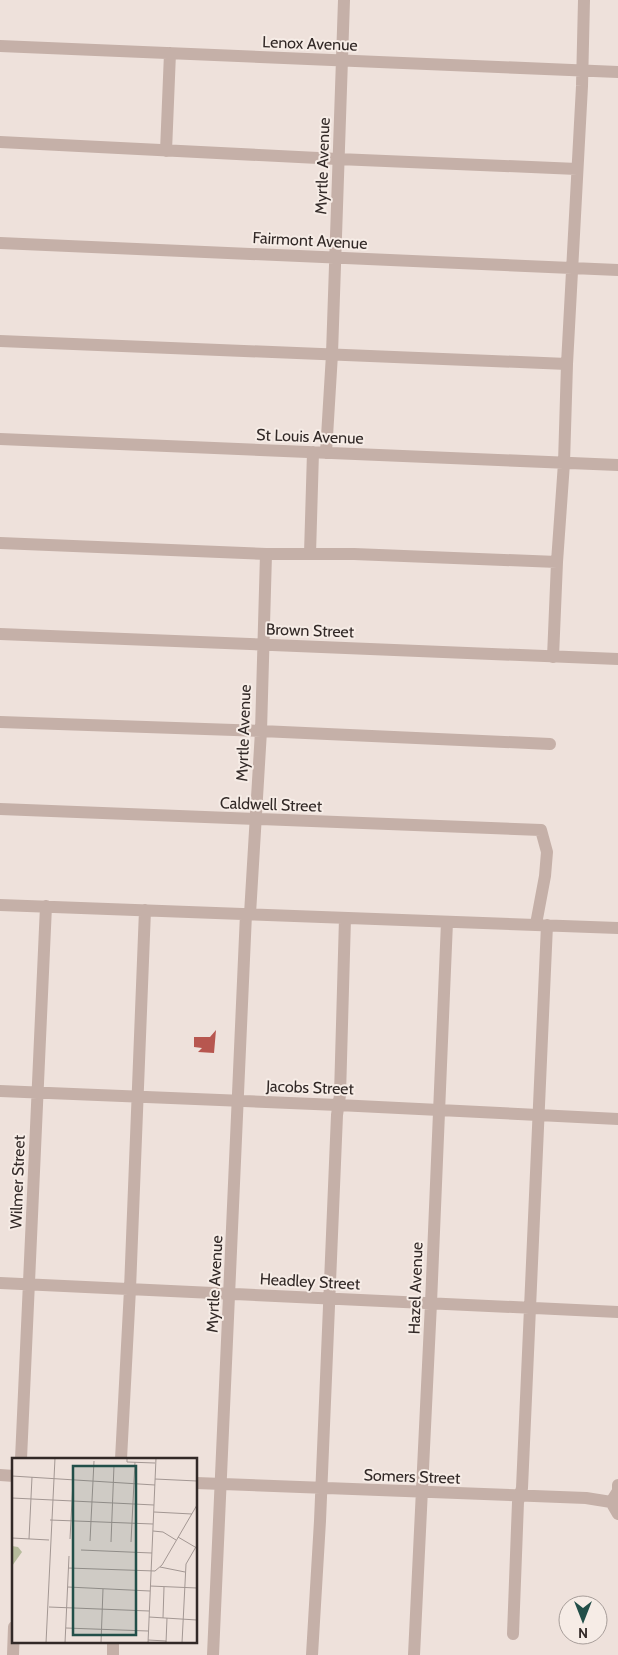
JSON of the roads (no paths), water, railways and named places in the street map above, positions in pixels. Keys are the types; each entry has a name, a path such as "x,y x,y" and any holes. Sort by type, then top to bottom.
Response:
{"street":[{"name":"Myrtle Avenue","path":"310,554 332,354 344,0"},
{"path":"553,657 564,464 584,0"},
{"name":"Lenox Avenue","path":"0,46 618,72"},
{"path":"166,151 170,53"},
{"path":"0,142 577,169"},
{"name":"Fairmont Avenue","path":"0,243 618,270"},
{"path":"0,341 567,364"},
{"name":"St Louis Avenue","path":"0,439 618,465"},
{"path":"0,543 266,554 354,554 557,562"},
{"name":"Myrtle Avenue","path":"213,1655 238,1101 248,914 256,820 266,554"},
{"name":"Brown Street","path":"0,634 618,659"},
{"path":"0,722 550,744"},
{"name":"Caldwell Street","path":"0,809 541,830 547,852 542,924"},
{"path":"0,904 618,928"},
{"name":"Wilmer Street","path":"22,1458 46,906"},
{"path":"121,1458 130,1288 145,910"},
{"path":"312,1655 337,1115 340,1095 345,918"},
{"name":"Hazel Avenue","path":"414,1655 447,922"},
{"path":"513,1634 538,1115 542,924"},
{"name":"Jacobs Street","path":"0,1091 618,1119"},
{"name":"Headley Street","path":"0,1283 618,1312"},
{"name":"Somers Street","path":"198,1484 520,1495 586,1498 611,1502"},
{"path":"618,1484 618,1491 611,1502 618,1514"},
{"path":"13,1642 13,1655"},
{"path":"113,1642 113,1655"}]}
